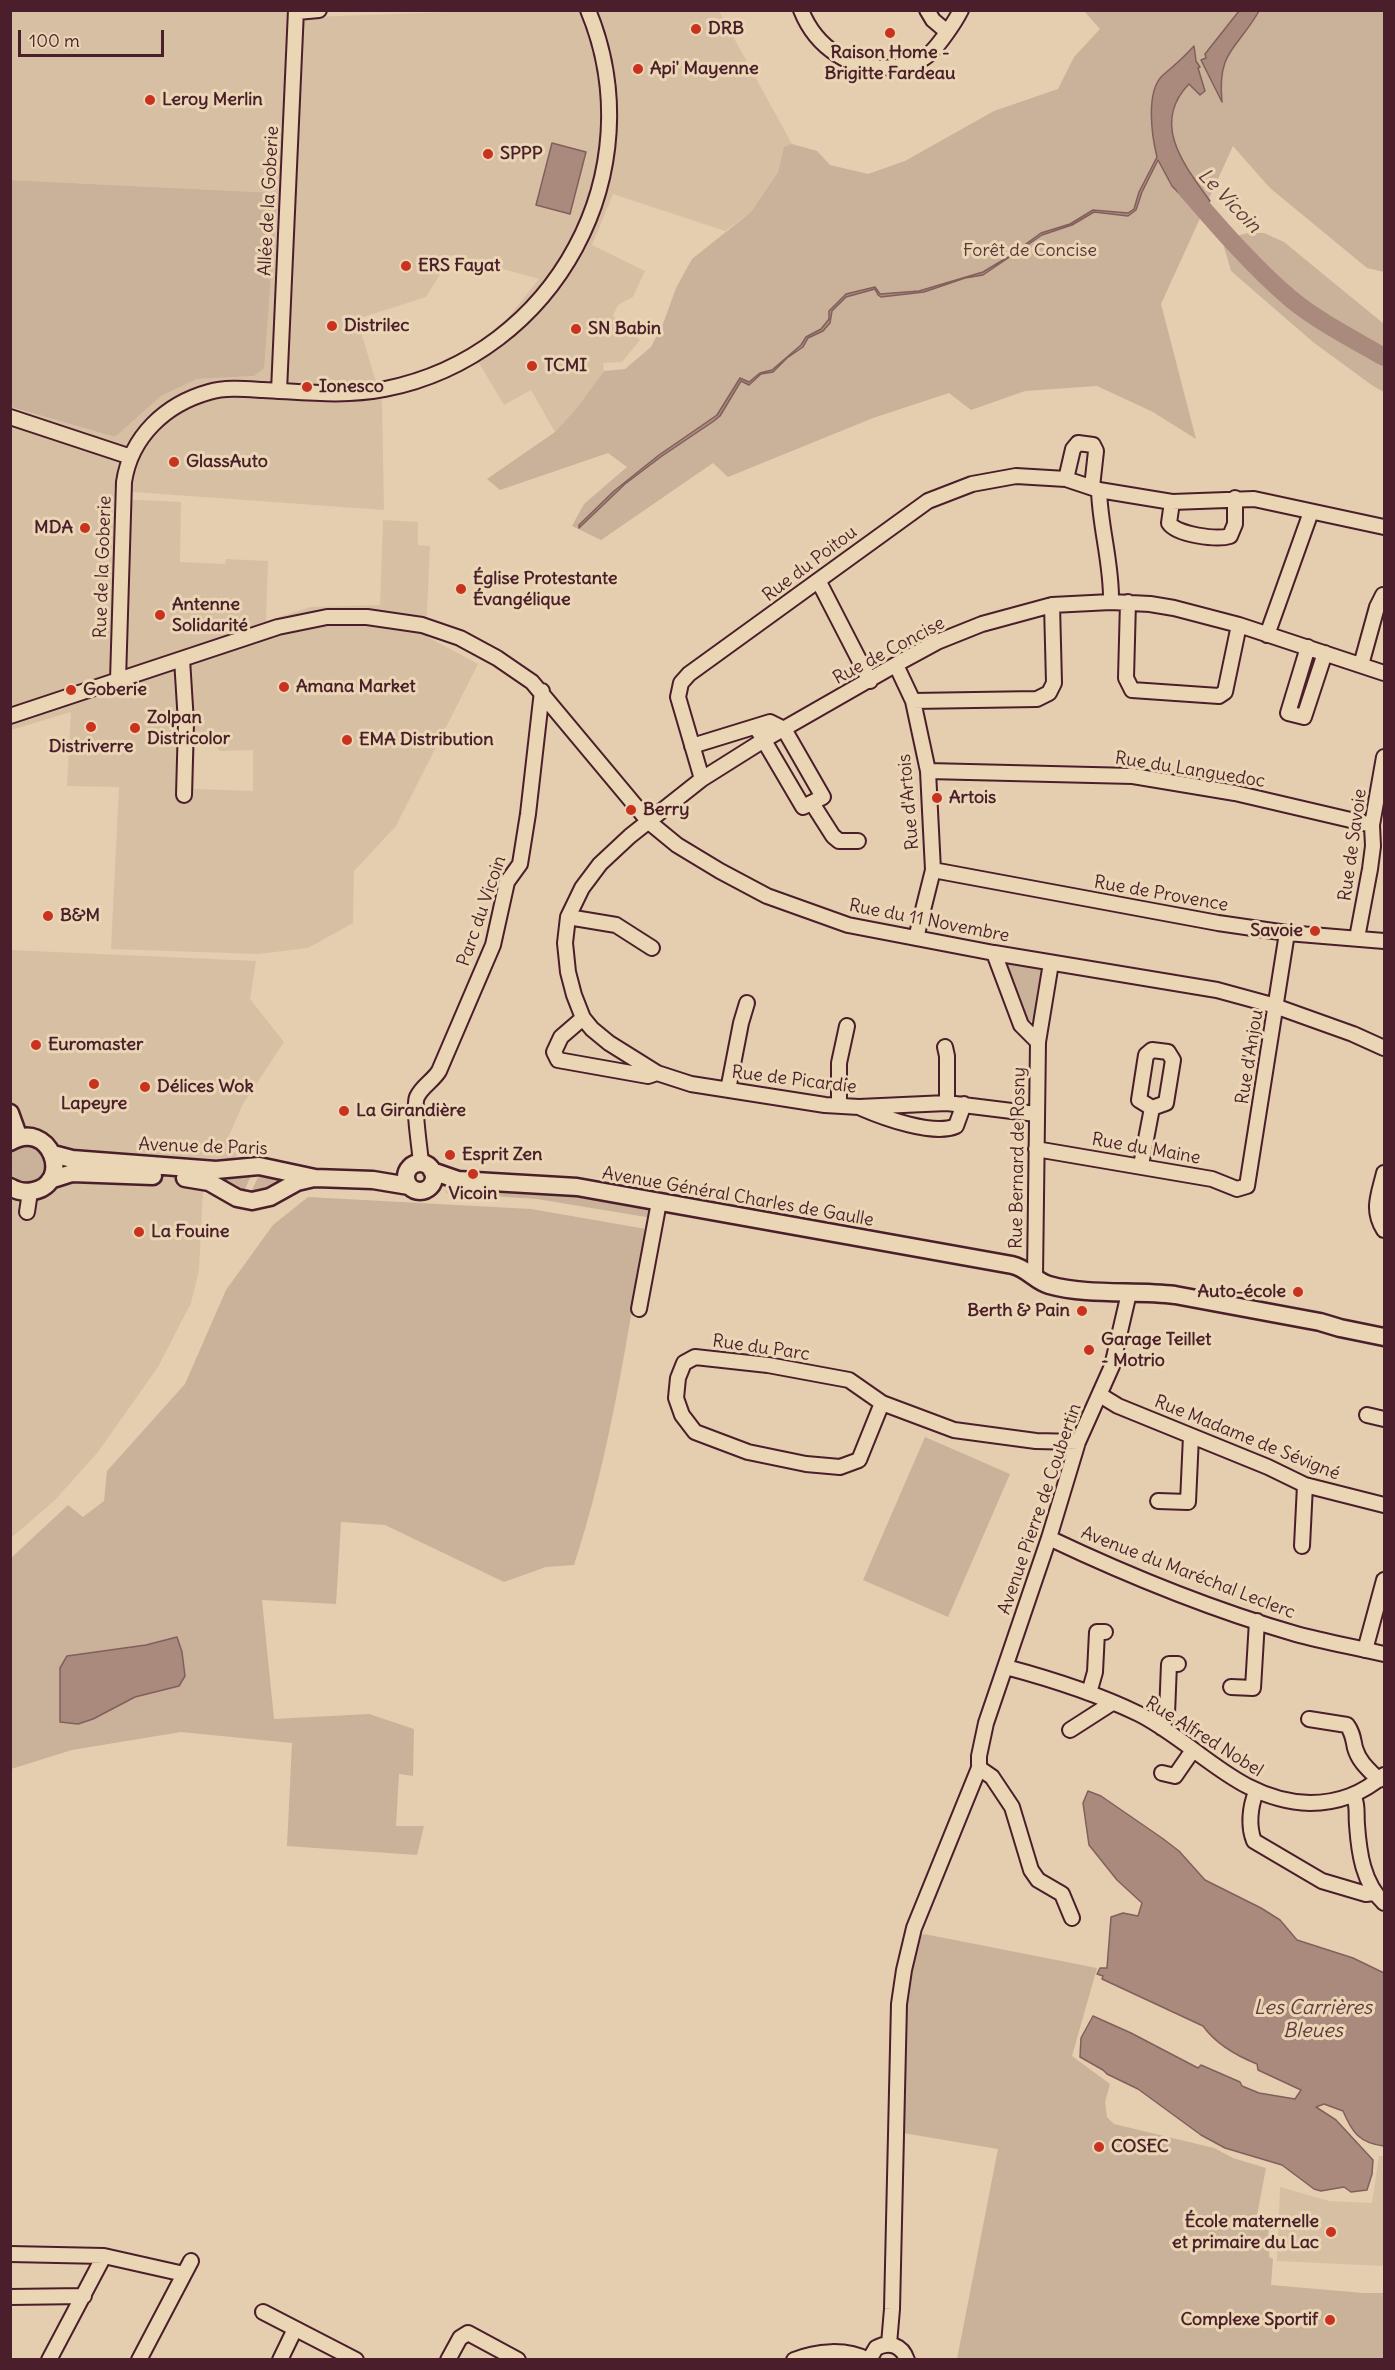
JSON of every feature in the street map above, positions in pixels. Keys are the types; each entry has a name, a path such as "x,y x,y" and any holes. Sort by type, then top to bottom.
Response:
{"main road":[{"path":"10,1113 15,1140 33,1137 40,1140 53,1154 54,1168 50,1180 37,1190 22,1192 10,1187"},
{"name":"Avenue de Paris","path":"53,1154 72,1160 204,1170 259,1166 315,1178 373,1180 420,1175"},
{"name":"Avenue de Paris","path":"50,1180 72,1173 204,1180 237,1198 252,1201 270,1197 297,1182 315,1178"},
{"name":"Avenue Général Charles de Gaulle","path":"420,1175 458,1180 577,1187 658,1205 1012,1265 1022,1267 1035,1276 1117,1284 1142,1301 1384,1345"},
{"name":"Avenue Général Charles de Gaulle","path":"1129,1293 1174,1295 1384,1336"}],"street":[{"name":"Allée de la Goberie","path":"279,391 297,11 319,10"},
{"name":"Rue de la Goberie","path":"118,680 124,482 130,457 146,431 180,403 218,390 327,393 366,391 387,388 425,377 489,345 519,320 544,294 570,258 584,231 598,194 606,161 608,124 606,78 597,35 588,10"},
{"path":"801,10 807,26 825,46 850,62 877,69 903,66 924,58 938,46 961,10"},
{"path":"927,10 933,20 946,31"},
{"path":"10,417 130,457"},
{"path":"1066,479 1072,449 1078,443 1093,445 1096,451 1096,488 1112,576 1111,602"},
{"name":"Rue du Poitou","path":"702,779 678,697 681,683 689,674 819,582 879,535 928,501 942,495 972,484 1016,476 1066,479 1096,488 1172,502 1254,499 1384,527"},
{"path":"1172,502 1169,524 1173,529 1221,539 1230,536 1235,524 1235,498"},
{"path":"1267,635 1311,513"},
{"path":"819,582 870,681"},
{"path":"1361,665 1377,607 1383,595"},
{"path":"1128,602 1126,678 1132,690 1219,696 1225,692 1239,625"},
{"name":"Rue de Concise","path":"649,822 702,779 764,740 938,642 982,624 1052,605 1128,602 1174,608 1239,625 1384,673"},
{"path":"913,701 1037,699 1049,693 1054,683 1052,605"},
{"name":"Rue du 11 Novembre","path":"10,716 278,627 327,617 367,617 422,625 460,638 517,671 542,692 649,822 677,844 767,896 848,925 993,953 1217,990 1276,1007 1353,1034 1384,1048"},
{"path":"1308,647 1288,713 1304,717 1325,653"},
{"path":"182,658 186,723 184,795"},
{"name":"Rue d'Artois","path":"896,665 913,701 928,771 933,870 916,938"},
{"name":"Parc du Vicoin","path":"420,1175 416,1100 422,1089 436,1077 439,1071 493,945 505,890 520,864 542,692"},
{"path":"692,746 770,722 784,729 823,797 803,807 756,727"},
{"name":"Rue de Savoie","path":"1357,938 1373,846 1372,825 1384,757"},
{"name":"Rue du Languedoc","path":"928,771 1133,777 1235,793 1372,825"},
{"path":"812,803 832,836 838,841 858,841"},
{"name":"Rue de Picardie","path":"649,822 600,864 582,888 568,917 565,943 568,972 574,995 584,1018 592,1029 609,1043 657,1073 691,1084 839,1106 947,1103 1036,1114"},
{"name":"Rue de Provence","path":"933,870 1218,923 1287,933 1384,941"},
{"path":"568,917 616,925 652,948"},
{"name":"Rue d'Anjou","path":"1247,1186 1287,933"},
{"name":"Rue Bernard de Rosny","path":"993,953 1021,1025 1038,1042"},
{"name":"Rue Bernard de Rosny","path":"1035,1276 1038,1042 1051,963"},
{"path":"728,1090 747,1003"},
{"name":"Rue de Picardie","path":"584,1018 555,1045 554,1052 558,1060 648,1076 657,1073"},
{"path":"839,1106 839,1064 847,1026"},
{"path":"945,1047 947,1103"},
{"path":"859,1107 894,1120 947,1130 956,1126 964,1104"},
{"path":"1141,1165 1152,1108"},
{"name":"Rue du Maine","path":"1036,1149 1141,1165 1212,1179 1237,1188 1247,1186"},
{"path":"1384,1173 1376,1216 1384,1230"},
{"path":"27,1212 30,1192"},
{"path":"639,1308 658,1205"},
{"name":"Avenue Pierre de Coubertin","path":"889,2344 892,2309 899,2004 904,1970 914,1928 979,1768 984,1730 1049,1538 1078,1442 1100,1395 1118,1346 1129,1293"},
{"name":"Rue du Parc","path":"882,1403 859,1460 840,1467 806,1464 748,1452 695,1432 682,1415 676,1398 678,1377 684,1363 695,1357 768,1365 849,1380 882,1403 954,1430 1036,1441 1078,1442"},
{"name":"Rue Madame de Sévigné","path":"1100,1395 1118,1406 1305,1485 1384,1505"},
{"path":"1367,1415 1384,1419"},
{"path":"1158,1501 1188,1502 1191,1436"},
{"path":"1302,1546 1305,1485"},
{"name":"Avenue du Maréchal Leclerc","path":"1049,1538 1187,1596 1257,1621 1295,1634 1384,1654"},
{"path":"1365,1650 1384,1580"},
{"path":"1231,1687 1252,1688 1257,1621"},
{"path":"1089,1693 1095,1672 1098,1632 1105,1632"},
{"path":"1162,1728 1167,1714 1169,1664 1178,1664"},
{"name":"Rue Alfred Nobel","path":"1006,1667 1057,1680 1140,1715 1256,1792 1280,1800 1303,1803 1325,1803 1353,1797"},
{"path":"1070,1730 1112,1703"},
{"path":"1309,1719 1347,1725 1354,1735 1355,1748 1363,1765 1382,1778 1353,1797 1357,1805 1357,1828 1368,1881 1373,1893 1384,1903"},
{"path":"1162,1773 1175,1776 1193,1750"},
{"path":"979,1768 992,1777 1012,1807 1030,1870 1038,1880 1062,1894 1072,1918"},
{"path":"1256,1792 1251,1805 1251,1833 1254,1841 1322,1881 1366,1894 1373,1893"},
{"path":"10,2254 104,2256 184,2274"},
{"path":"49,2360 104,2256"},
{"path":"139,2360 191,2261"},
{"path":"10,2297 84,2296"},
{"path":"263,2312 356,2360"},
{"path":"280,2360 295,2329"},
{"path":"448,2360 460,2338 468,2333 518,2360"},
{"path":"794,2360 816,2352 861,2356 868,2360 876,2348 889,2344 901,2349 907,2360"}],"shaded area":[{"path":"310,10 310,17 506,10 719,11 792,144 784,148 778,172 751,212 725,231 613,194 592,245 645,271 633,297 618,305 613,316 640,340 622,362 603,363 604,371 577,409 555,432 531,390 504,405 470,348 507,319 539,279 452,255 426,297 357,319 382,402 384,510 119,491 119,499 181,502 180,562 225,564 226,559 268,561 266,621 311,607 380,605 383,520 418,522 418,545 430,546 426,636 478,664 396,826 354,871 353,923 308,948 258,954 111,949 119,787 67,786 71,712 11,730 10,407 115,437 161,396 197,379 254,376 277,193 11,180 11,11","holes":["195,746 215,746 220,751 253,750 253,791 194,789"]},
{"path":"11,950 256,961 250,999 284,1042 243,1104 226,1142 237,1155 203,1192 199,1270 191,1303 158,1367 98,1452 55,1500 11,1538"},
{"name":"École maternelle et primaire du Lac","path":"1379,2156 1384,2156 1384,2266 1277,2261 1280,2187 1329,2201 1372,2203"}],"green space":[{"name":"Forêt de Concise","path":"1084,11 1384,11 1384,272 1367,268 1270,188 1233,146 1161,304 1196,439 1153,412 1097,386 1025,391 971,410 949,393 873,418 728,477 713,463 601,540 572,526 584,504 627,467 608,453 500,490 487,479 555,432 577,408 604,371 625,369 651,347 663,324 676,288 692,259 751,212 778,172 784,147 792,144 817,151 830,165 868,174 905,161 994,111 1058,89 1074,57 1100,29"},
{"path":"10,180 277,193 264,368 254,376 197,379 161,396 115,437 11,407"},
{"path":"1264,233 1284,242 1384,324 1384,392 1313,342 1231,271 1224,247 1240,235"},
{"path":"1011,960 1043,966 1036,1020 1024,1019 1005,971 1006,965"},
{"path":"28,1145 42,1150 47,1164 42,1178 28,1183 14,1178 9,1164 14,1150"},
{"path":"254,1169 242,1196 201,1173"},
{"path":"262,1169 300,1177 249,1196"},
{"path":"446,1187 576,1194 647,1208 652,1218 537,1199 446,1193"},
{"path":"308,1197 531,1209 646,1229 607,1441 587,1524 574,1565 546,1567 504,1582 385,1525 341,1522 336,1604 262,1600 274,1719 369,1714 414,1729 413,1776 399,1774 396,1826 424,1826 417,1855 287,1846 292,1743 181,1732 72,1750 11,1769 11,1558 68,1505 83,1517 104,1501 107,1471 185,1384 226,1290 273,1225"},
{"path":"925,1437 1010,1474 948,1617 863,1580"},
{"name":"COSEC","path":"924,1934 1097,1968 1072,2056 1110,2084 1105,2102 1107,2117 1114,2124 1214,2148 1233,2158 1266,2168 1257,2215 1270,2223 1267,2241 1270,2244 1269,2257 1273,2259 1271,2285 1384,2293 1384,2359 957,2359 998,2149 903,2133 903,2007 908,1970 919,1936"}],"water":[{"path":"1239,11 1259,11 1226,61 1221,85 1222,102 1201,60 1206,58 1205,54"},
{"path":"1194,46 1205,91 1200,95 1189,84 1178,99 1172,114 1172,129 1182,159 1210,201 1197,212 1172,186 1158,160 1136,210 1128,216 1094,212 1072,225 1042,235 983,275 965,278 924,292 881,297 875,289 846,297 832,311 830,323 823,331 808,338 803,347 773,372 761,374 749,385 741,381 720,416 625,484 579,528 579,525 614,491 659,455 717,415 740,378 749,382 760,373 772,370 801,345 806,337 821,329 829,319 829,311 846,294 875,287 880,294 919,291 983,272 1041,233 1070,224 1093,210 1128,213 1134,209 1139,192 1157,157 1151,115 1157,82"},
{"path":"552,143 586,152 570,214 536,205"},
{"path":"177,1637 182,1652 185,1676 179,1686 135,1697 93,1719 78,1724 60,1722 60,1668 67,1656 146,1645"},
{"name":"Les Carrières Bleues","path":"1088,1791 1101,1796 1162,1838 1179,1851 1205,1880 1280,1920 1297,1940 1353,1958 1384,1973 1384,2146 1368,2142 1357,2135 1343,2111 1324,2104 1316,2107 1336,2120 1373,2160 1367,2190 1351,2192 1344,2187 1321,2191 1314,2189 1282,2165 1225,2148 1201,2135 1138,2089 1107,2074 1080,2057 1081,2038 1093,2016 1198,2068 1201,2065 1259,2093 1295,2099 1301,2090 1258,2070 1257,2064 1227,2049 1203,2026 1102,1979 1103,1976 1097,1974 1100,1968 1107,1968 1111,1917 1123,1913 1138,1916 1142,1903 1117,1880 1089,1845 1083,1803"}],"waterway":[{"name":"Le Vicoin","path":"1186,189 1250,260 1291,299 1325,323 1384,357"}],"place":[{"name":"DRB","path":"696,29"},
{"name":"Raison Home - Brigitte Fardeau","path":"890,33"},
{"name":"Api' Mayenne","path":"638,69"},
{"name":"Leroy Merlin","path":"150,100"},
{"name":"SPPP","path":"488,154"},
{"name":"ERS Fayat","path":"406,266"},
{"name":"Distrilec","path":"332,326"},
{"name":"SN Babin","path":"576,329"},
{"name":"TCMI","path":"532,366"},
{"name":"Ionesco","path":"307,387"},
{"name":"GlassAuto","path":"174,462"},
{"name":"MDA","path":"85,528"},
{"name":"Église Protestante Évangélique","path":"461,589"},
{"name":"Antenne Solidarité","path":"160,615"},
{"name":"Amana Market","path":"284,687"},
{"name":"Goberie","path":"71,690"},
{"name":"Distriverre","path":"91,727"},
{"name":"Zolpan Districolor","path":"135,728"},
{"name":"EMA Distribution","path":"347,740"},
{"name":"Artois","path":"937,798"},
{"name":"Berry","path":"631,810"},
{"name":"B&M","path":"48,916"},
{"name":"Savoie","path":"1315,931"},
{"name":"Euromaster","path":"36,1045"},
{"name":"Lapeyre","path":"94,1084"},
{"name":"Délices Wok","path":"145,1087"},
{"name":"La Girandière","path":"344,1111"},
{"name":"Esprit Zen","path":"450,1155"},
{"name":"Vicoin","path":"473,1174"},
{"name":"La Fouine","path":"139,1232"},
{"name":"Auto-école","path":"1298,1292"},
{"name":"Berth & Pain","path":"1082,1311"},
{"name":"Garage Teillet - Motrio","path":"1089,1350"},
{"name":"COSEC","path":"1099,2147"},
{"name":"École maternelle et primaire du Lac","path":"1331,2232"},
{"name":"Complexe Sportif","path":"1330,2320"}]}
